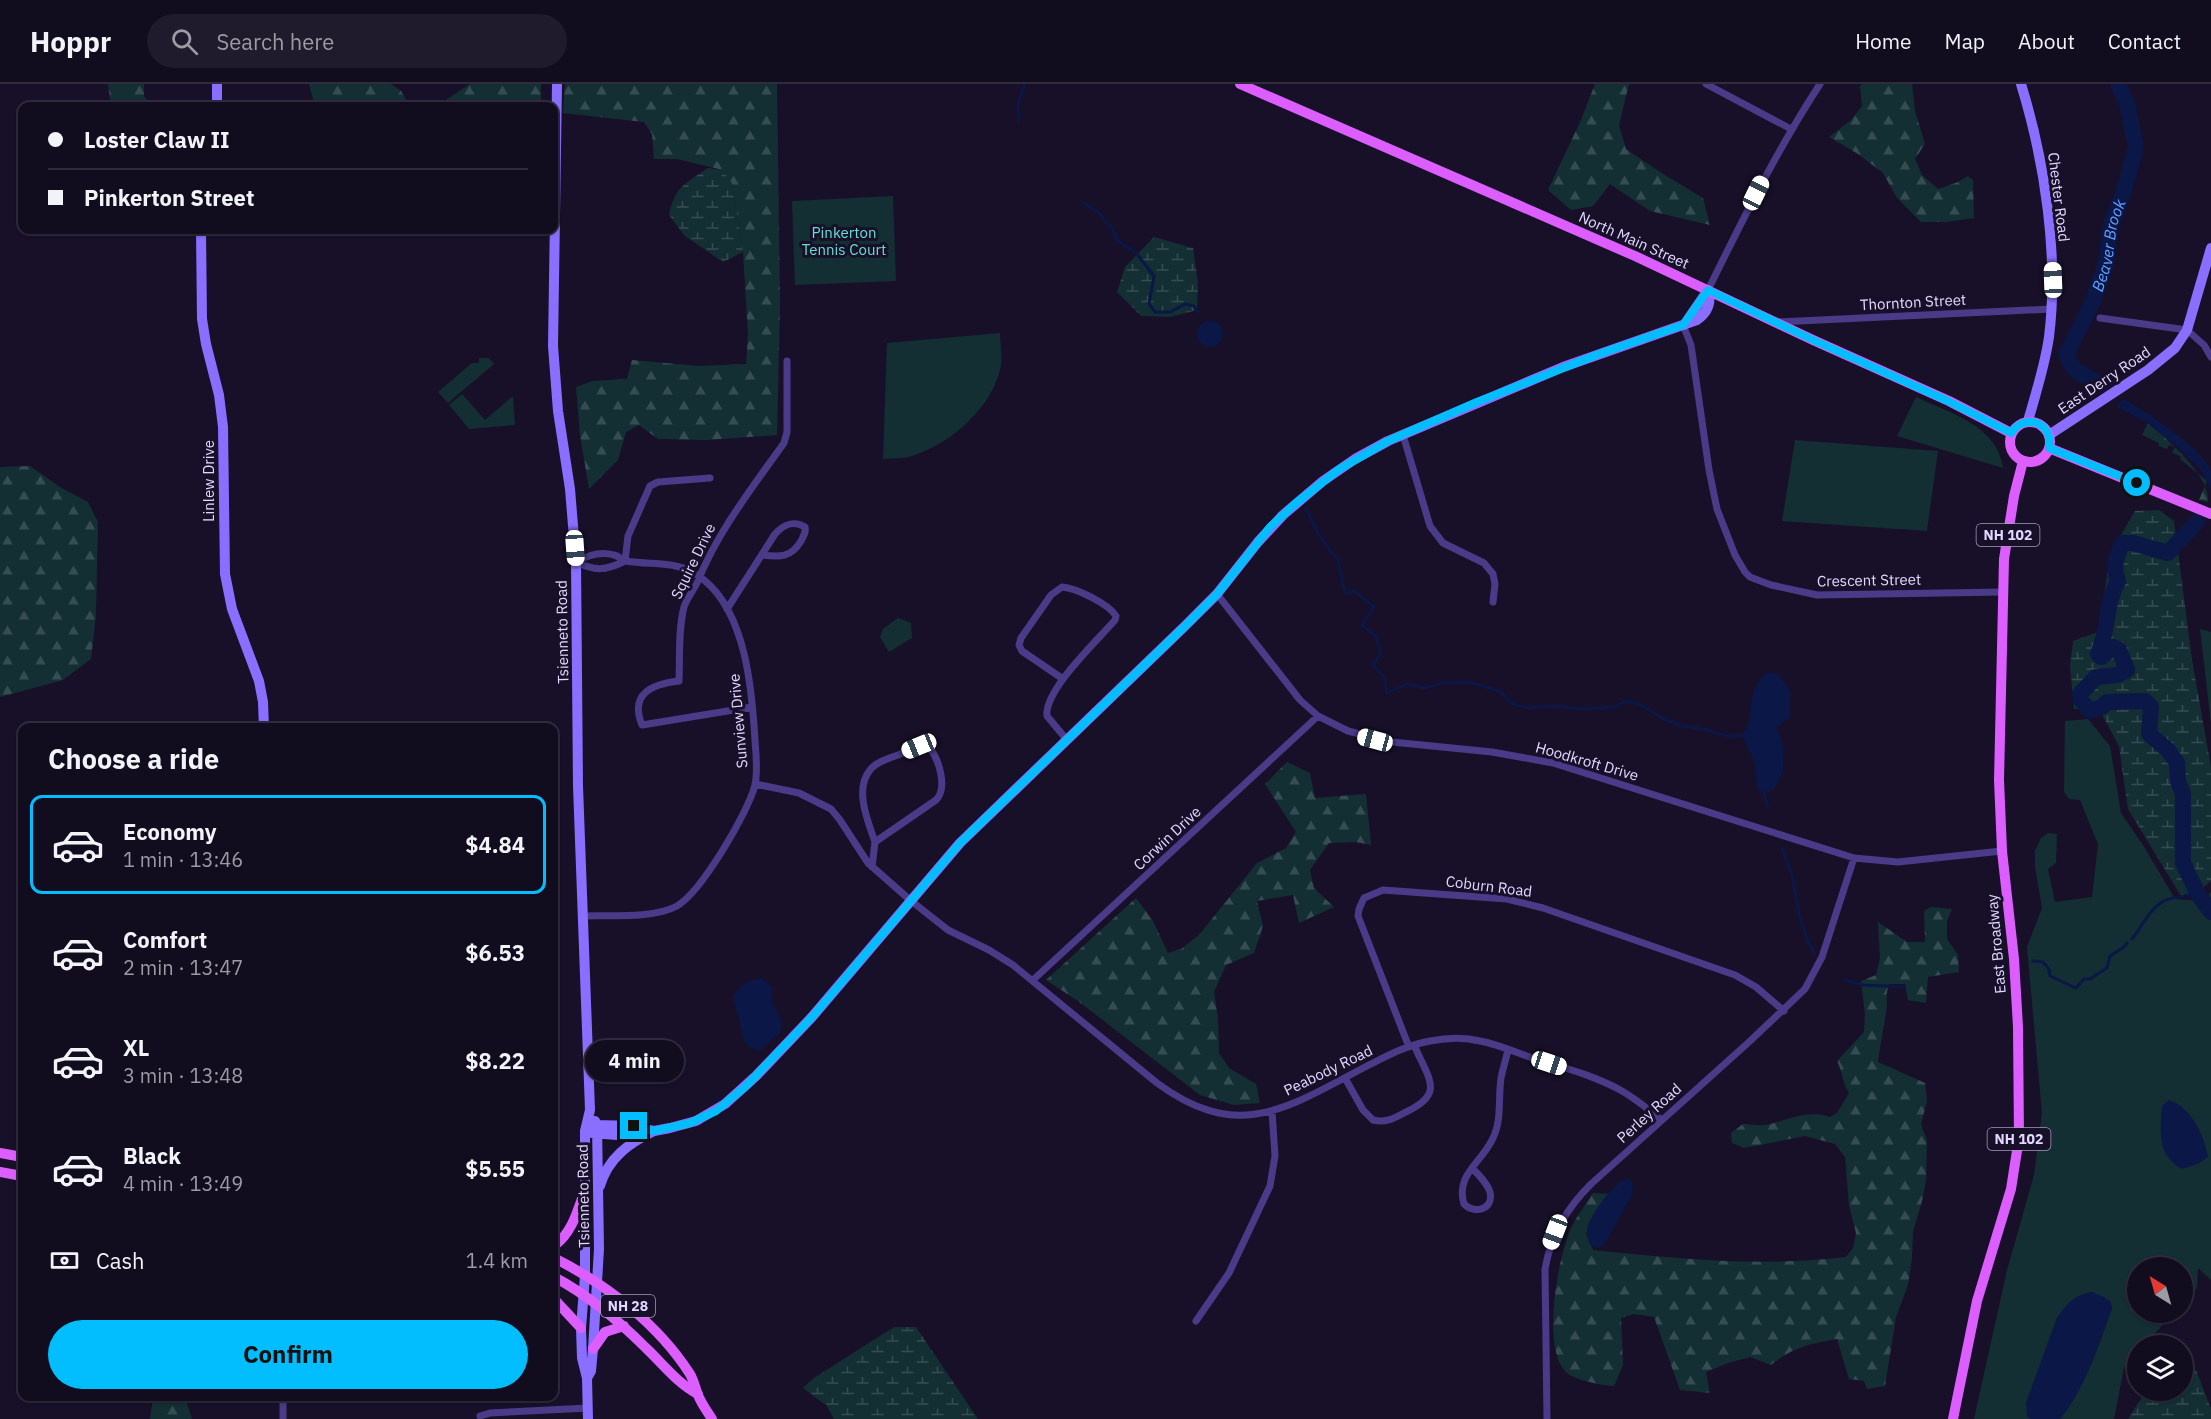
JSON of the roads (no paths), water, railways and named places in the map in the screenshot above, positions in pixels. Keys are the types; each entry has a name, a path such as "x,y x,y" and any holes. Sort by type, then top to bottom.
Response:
{"main road":[{"name":"North Main Street","path":"1240,84 1708,290 1948,401 2011,433"},
{"path":"2028,421 2041,424 2049,435 2049,448 2040,459 2030,462 2015,456 2011,451 2009,439 2018,424 2028,421"},
{"path":"2049,448 2211,514"},
{"name":"East Broadway","path":"1953,1419 1977,1301 2011,1190 2019,1138 2018,1027 2014,959 2002,851 1999,780 2004,559 2014,496 2023,461"},
{"path":"0,1153 18,1156"},
{"path":"0,1172 18,1175"},
{"path":"558,1242 572,1225 586,1187"},
{"name":"NH 28","path":"558,1260 597,1284 634,1311 666,1343 691,1375 698,1394 712,1419"},
{"name":"NH 28","path":"558,1279 582,1293 624,1326 681,1384 698,1394"},
{"path":"558,1303 581,1328"},
{"path":"592,1349 605,1332 624,1326"}],"street":[{"path":"217,84 217,102"},
{"name":"Tsienneto Road","path":"557,84 557,102"},
{"path":"1706,84 1791,129"},
{"path":"585,1131 597,1130 617,1136 681,1126 716,1111 741,1090 812,1017 960,843 1217,594 1264,534 1295,504 1355,459 1403,435 1563,367 1697,320 1704,314 1710,301 1708,290 1766,174 1820,84"},
{"name":"Chester Road","path":"2020,84 2034,127 2043,179 2052,264 2048,340 2028,421"},
{"name":"Linlew Drive","path":"201,234 202,319 219,395 223,427 225,574 236,620 260,681 264,723"},
{"name":"Tsienneto Road","path":"555,234 553,346 558,411 570,489 576,562 578,786 590,1110 585,1131 585,1276 581,1328 582,1358 587,1378"},
{"name":"East Derry Road","path":"2049,435 2158,363 2175,348 2187,330 2211,248"},
{"name":"Thornton Street","path":"1775,322 2051,309"},
{"path":"2100,318 2187,330 2204,345 2211,357"},
{"name":"Crescent Street","path":"1683,325 1691,345 1714,494 1735,555 1744,572 1760,582 1817,595 2003,592"},
{"name":"Squire Drive","path":"752,707 642,725 638,709 645,693 655,684 679,681 683,611 704,562 734,511 784,443 787,432 788,361"},
{"path":"1403,435 1430,526 1443,543 1484,563 1493,574 1495,584 1493,602"},
{"path":"625,561 628,537 650,486 658,482 710,478"},
{"path":"727,609 775,534 783,526 796,524 805,527 806,533 792,553 783,557 762,555"},
{"name":"Sunview Drive","path":"576,562 590,554 612,554 625,561"},
{"name":"Sunview Drive","path":"576,562 592,570 625,561 666,564 699,576 716,592 735,625 746,661 756,760 755,784 745,811 726,845 692,891 679,904 670,909 644,914 583,916"},
{"path":"1063,679 1022,651 1019,645 1020,639 1051,595 1062,587 1110,608 1116,616 1115,620 1063,679 1051,699 1046,712 1052,724 1066,740"},
{"name":"Hoodkroft Drive","path":"1217,594 1294,693 1318,716 1348,731 1375,740 1491,752 1553,763 1854,858 1898,862 2002,851"},
{"name":"Corwin Drive","path":"1033,981 1318,716"},
{"path":"872,867 875,842 864,807 863,787 866,775 873,766 882,761 919,746 927,746 935,756 942,785 940,795 875,842"},
{"name":"Peabody Road","path":"755,784 799,793 831,809 872,867 910,900 948,930 989,950 1033,981 1157,1083 1207,1112 1222,1115 1246,1115 1272,1111 1299,1101 1412,1046 1445,1039 1468,1039 1609,1084 1633,1098 1662,1120"},
{"name":"Perley Road","path":"1547,1419 1545,1286 1549,1249 1560,1222 1580,1195 1784,1011 1804,989 1816,970 1826,946 1854,858"},
{"name":"Coburn Road","path":"1344,1078 1364,1112 1372,1120 1390,1120 1414,1109 1428,1099 1431,1090 1431,1084 1412,1046 1358,916 1364,898 1383,890 1507,899 1543,908 1735,975 1756,987 1784,1011"},
{"path":"1472,1168 1485,1183 1490,1195 1488,1204 1476,1210 1466,1207 1462,1193 1463,1180 1472,1168 1485,1152 1495,1134 1501,1078 1508,1050"},
{"name":"Tsienneto Road","path":"587,1378 591,1371 599,1249 597,1130 590,1110"},
{"path":"1196,1321 1229,1273 1270,1186 1275,1156 1272,1111"},
{"path":"598,1192 607,1168 613,1160 650,1130"},
{"path":"480,1416 490,1413 588,1414 587,1378"},
{"path":"283,1401 283,1419"}],"waterway":[{"path":"1019,121 1018,104 1025,84"},
{"name":"Beaver Brook","path":"2101,385 2075,370 2066,355 2093,301 2106,263 2111,224 2124,191 2136,147 2127,104 2118,84"},
{"path":"1083,203 1098,212 1113,230 1117,240 1137,254 1154,276 1149,304 1155,312 1170,312 1185,304 1194,306 1198,312"},
{"path":"1306,508 1318,533 1338,561 1345,593 1355,591 1374,607 1362,625 1376,637 1381,652 1373,666 1384,676 1387,693 1407,684 1425,688 1441,683 1470,682 1501,692 1511,703 1528,708 1614,707 1626,701 1643,706 1662,718 1682,726 1704,729 1726,736 1744,736"},
{"name":"Beaver Brook","path":"2197,522 2168,553 2133,543 2122,543 2115,566 2118,581 2111,599 2098,654 2101,657 2113,647 2119,650 2127,670 2117,675 2096,677 2080,694 2081,700 2090,711 2102,707 2107,702 2145,701 2151,707 2149,734 2168,750 2177,763 2178,781 2183,794 2183,863 2198,894 2211,912"},
{"path":"1763,791 1768,808"},
{"path":"1782,848 1792,876 1803,927 1815,954"},
{"path":"2132,939 2159,904 2172,898 2198,894"},
{"path":"2033,961 2043,962 2049,969 2050,976 2076,988 2084,979 2090,979 2107,968 2110,956 2127,943"},
{"path":"1845,980 1863,985 1905,987"}],"park label":[{"name":"Pinkerton Tennis Court","path":"844,240"}]}
